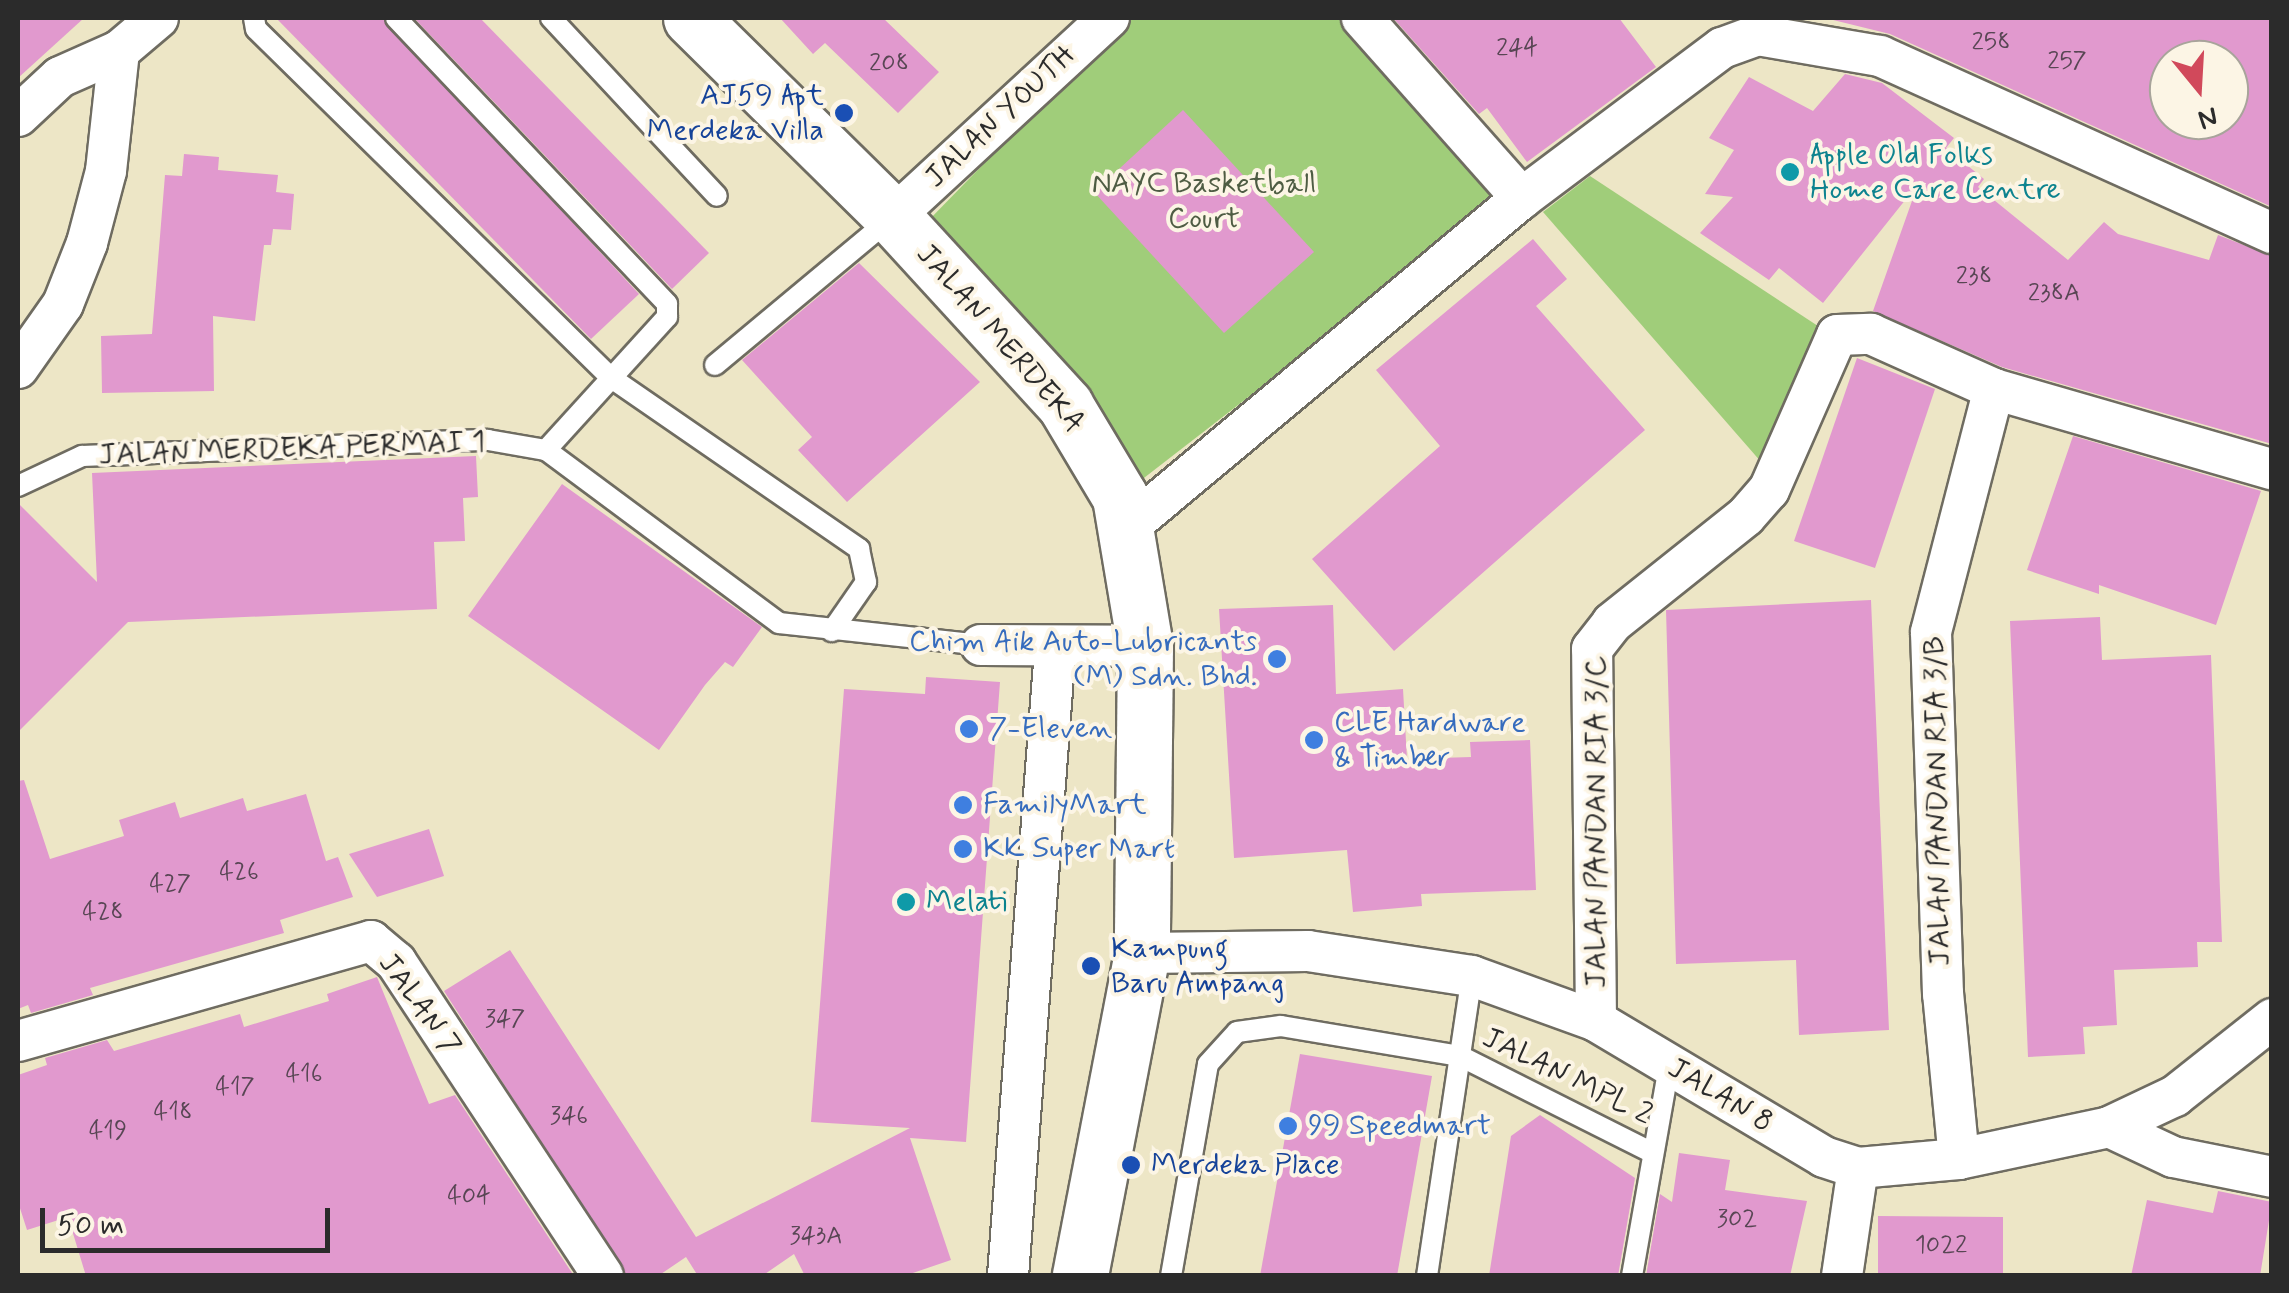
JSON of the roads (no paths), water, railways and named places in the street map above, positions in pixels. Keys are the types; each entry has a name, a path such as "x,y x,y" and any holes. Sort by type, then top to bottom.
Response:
{"street":[{"path":"18,116 60,76 119,51 158,18"},
{"name":"JALAN MERDEKA","path":"691,18 893,217 1065,405 1106,465 1128,528 1145,646 1142,953 1080,1276"},
{"name":"JALAN YOUTH","path":"893,217 1109,18"},
{"path":"1362,18 1522,198"},
{"path":"1128,528 1522,198 1722,48 1730,29 1790,36 1880,56 2272,233"},
{"path":"18,368 63,304 88,243 106,171 119,51"},
{"name":"JALAN PANDAN RIA 3/C","path":"1596,1021 1592,649 1612,623 1746,516 1768,490 1837,334 1872,334 1994,389 2272,469"},
{"name":"JALAN PANDAN RIA 3/B","path":"1959,1159 1943,994 1931,632 1994,389"},
{"name":"JALAN MERDEKA PERMAI 1","path":"981,645 1055,649 1145,646"},
{"path":"1008,1276 1055,649"},
{"name":"JALAN 7","path":"18,1042 371,941 396,962 603,1276"},
{"name":"JALAN 8","path":"1142,953 1308,951 1472,976 1596,1021 1824,1157 1858,1168 1959,1159 2109,1127 2175,1096 2272,1019"},
{"path":"2109,1127 2173,1157 2272,1177"},
{"path":"1842,1276 1858,1168"}],"lane":[{"path":"396,18 667,304 666,317 546,450"},
{"path":"550,18 716,196"},
{"path":"255,23 610,377 858,549 866,582 832,631"},
{"path":"714,365 893,217"},
{"name":"JALAN MERDEKA PERMAI 1","path":"18,486 82,456 488,440 546,450 780,623 981,645"},
{"path":"1427,1276 1472,976"},
{"name":"JALAN MPL 2","path":"1171,1276 1208,1064 1221,1043 1237,1032 1281,1026 1460,1056 1652,1152"},
{"path":"1632,1276 1669,1066"}],"place":[{"name":"AJ59 Apt Merdeka Villa","path":"844,113"},
{"name":"Apple Old Folks Home Care Centre","path":"1790,172"},
{"name":"Chim Aik Auto-Lubricants (M) Sdn. Bhd.","path":"1277,659"},
{"name":"7-Eleven","path":"969,729"},
{"name":"CLE Hardware & Timber","path":"1314,740"},
{"name":"FamilyMart","path":"963,805"},
{"name":"KK Super Mart","path":"963,849"},
{"name":"Melati","path":"906,902"},
{"name":"Kampung Baru Ampang","path":"1091,966"},
{"name":"99 Speedmart","path":"1288,1126"},
{"name":"Merdeka Place","path":"1131,1165"}],"park label":[{"name":"NAYC Basketball Court","path":"1204,201"}]}
